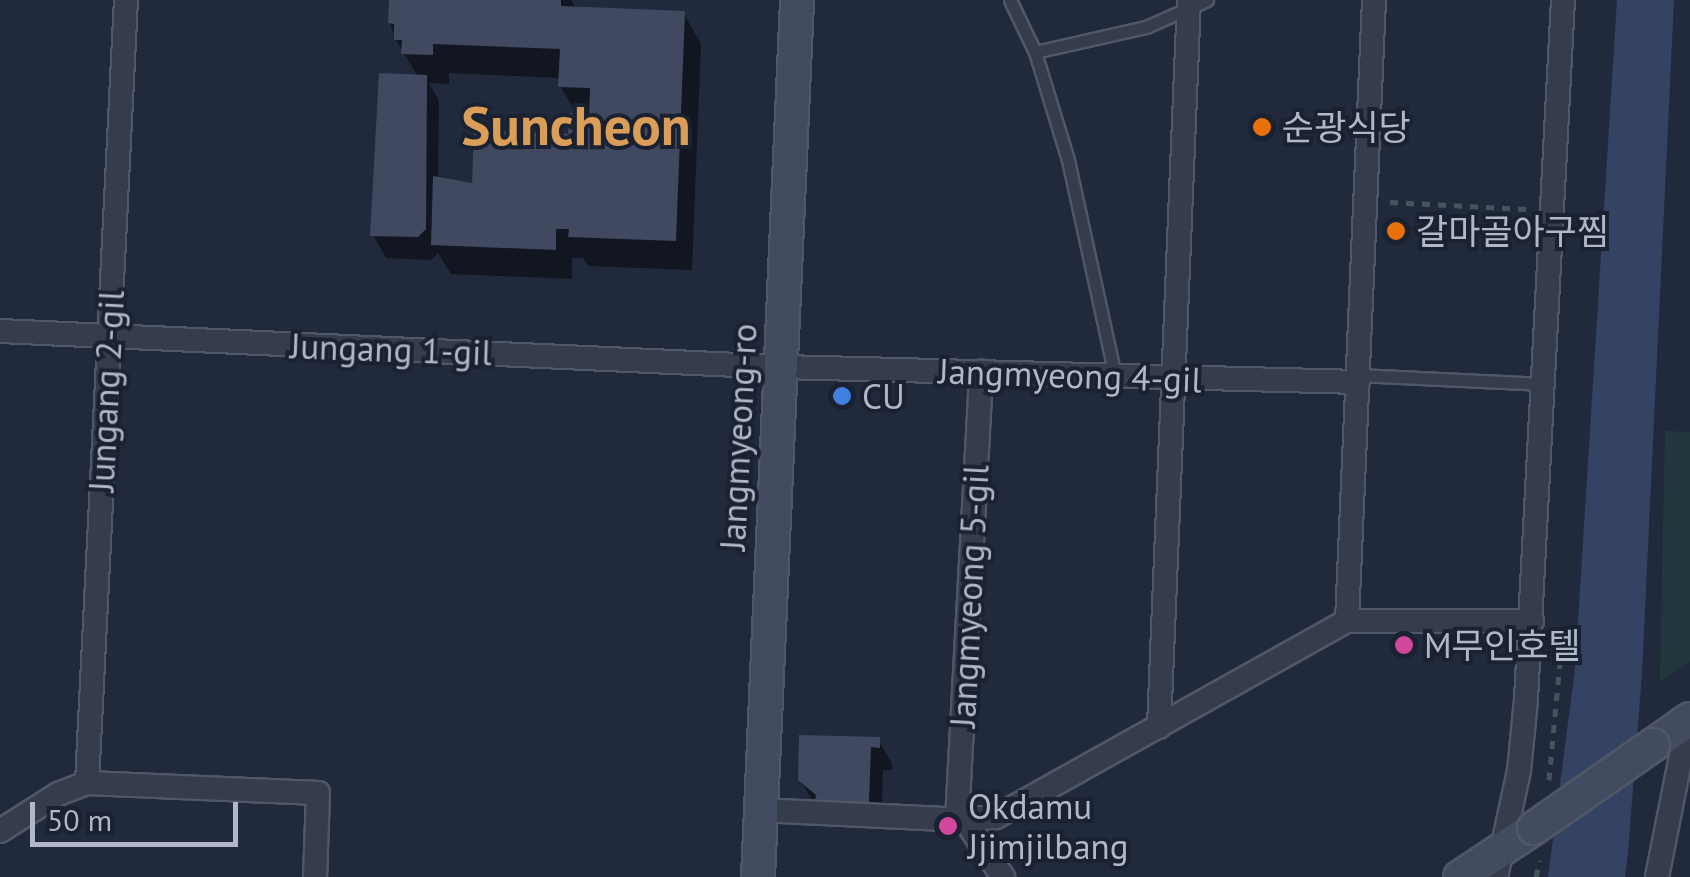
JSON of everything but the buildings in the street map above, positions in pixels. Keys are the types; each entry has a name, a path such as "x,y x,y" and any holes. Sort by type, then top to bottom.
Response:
{"street":[{"name":"Jungang 2-gil","path":"87,782 126,0"},
{"name":"Jangmyeong-ro","path":"758,877 797,0"},
{"path":"1347,621 1374,0"},
{"path":"1500,862 1519,771 1532,620 1563,0"},
{"path":"1159,728 1195,2"},
{"name":"Jungang 1-gil","path":"0,331 782,367"},
{"name":"Jangmyeong 4-gil","path":"782,367 1176,378 1358,378"},
{"name":"Jangmyeong 5-gil","path":"961,820 981,372"},
{"path":"760,810 961,820 996,817 1347,621 1532,620"},
{"path":"1460,877 1500,862 1538,838 1689,720"},
{"path":"1656,877 1689,720"},
{"path":"0,831 58,794 87,782 318,793 314,877"},
{"path":"961,820 1002,877"}],"lane":[{"path":"1010,0 1035,52 1068,160 1115,376"},
{"path":"1035,52 1125,33 1195,2"},
{"path":"1358,378 1544,384"}],"path":[{"path":"1366,200 1552,210"},
{"path":"1548,789 1563,630"},
{"path":"1536,877 1538,838"}],"green space":[{"path":"1665,431 1690,432 1690,661 1660,681"}],"water":[{"path":"1617,0 1674,0 1642,673 1628,852 1625,877 1548,877 1575,669"}],"place":[{"name":"순광식당","path":"1262,127"},
{"name":"갈마골아구찜","path":"1396,231"},
{"name":"CU","path":"842,396"},
{"name":"M무인호텔","path":"1404,645"},
{"name":"Okdamu Jjimjilbang","path":"948,826"}],"district":[{"name":"Suncheon","path":"576,125"}]}
